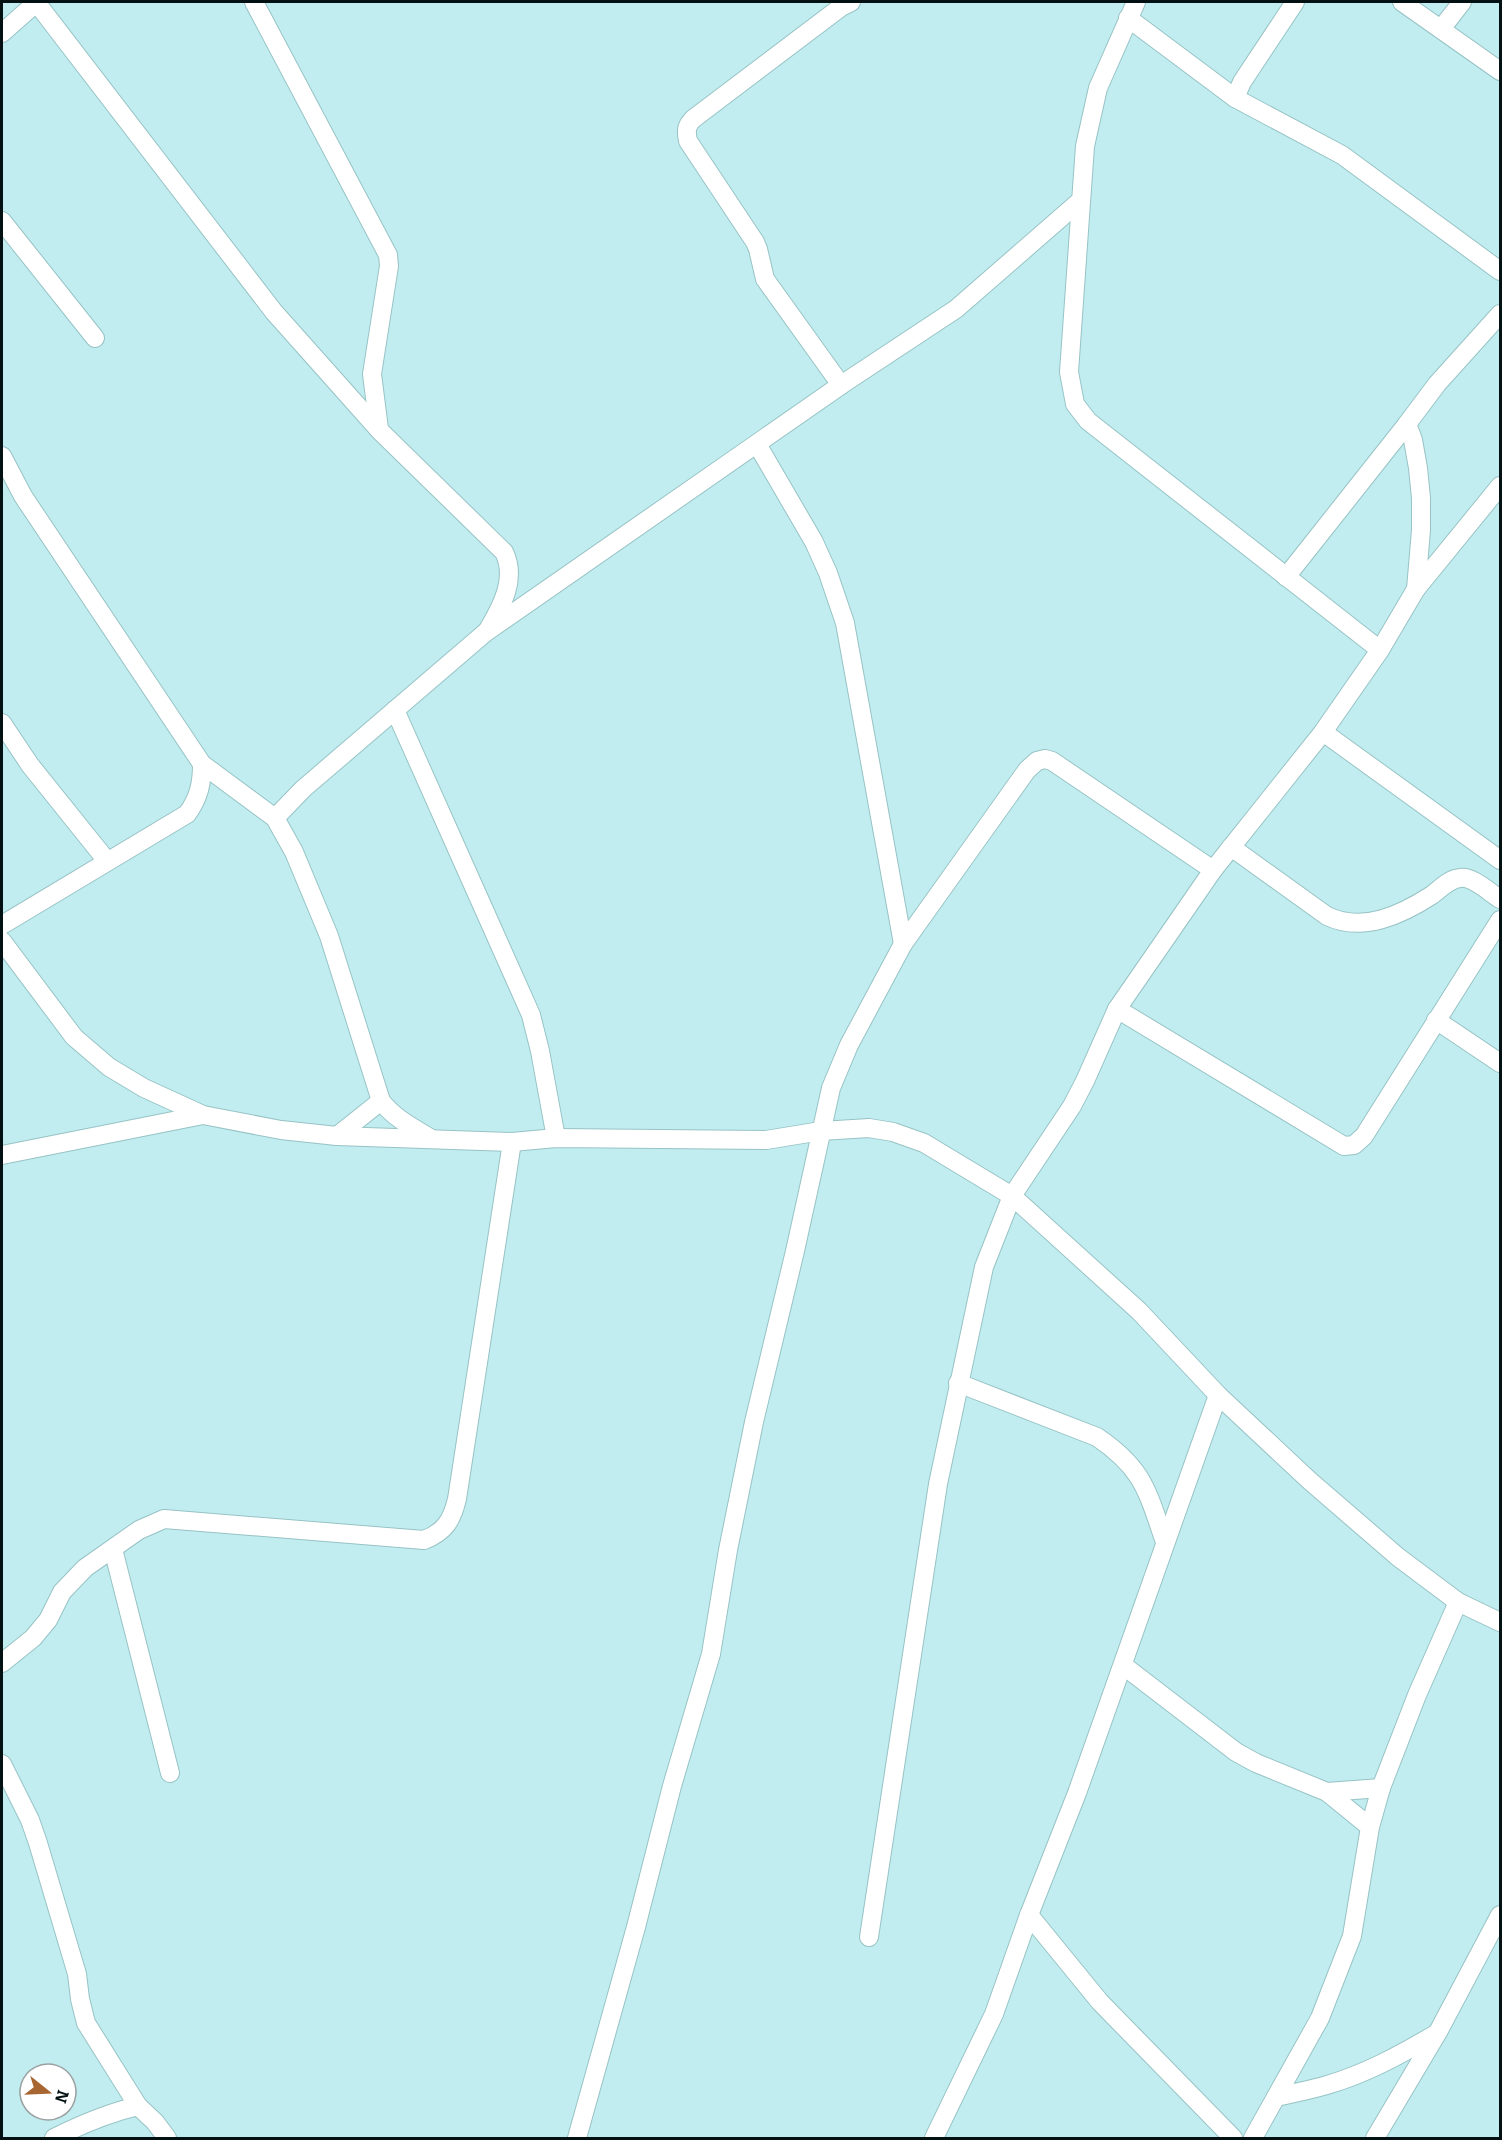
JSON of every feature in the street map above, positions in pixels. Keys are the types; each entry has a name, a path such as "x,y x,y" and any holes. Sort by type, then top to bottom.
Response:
{"street":[{"path":"3,29 37,2 274,312 380,431 504,552 508,560 509,573 507,591 500,610 486,632"},
{"path":"254,2 388,255 389,266 372,374 380,431"},
{"path":"841,386 765,279 755,242 688,141 686,132 688,124 693,119 841,7 851,2"},
{"path":"1235,98 1242,82 1295,2"},
{"path":"1402,2 1500,70"},
{"path":"1441,29 1462,2"},
{"path":"1380,650 1088,421 1075,404 1069,372 1085,146 1098,88 1132,10 1235,98 1342,155 1500,271"},
{"path":"275,818 303,789 486,632 956,309 1080,201"},
{"path":"2,221 95,338"},
{"path":"1286,577 1437,384 1500,314"},
{"path":"1407,424 1413,440 1421,498 1416,589"},
{"path":"757,444 814,542 828,573 845,623 903,944"},
{"path":"2,456 29,505 201,764 275,818 294,852 329,936 381,1101 404,1122 430,1138"},
{"path":"869,1937 938,1484 984,1267 1012,1196 1072,1106 1117,1009 1213,870 1323,732 1380,650 1416,589 1500,486"},
{"path":"394,710 531,1015 556,1138"},
{"path":"2,723 30,765 107,861"},
{"path":"1323,732 1500,860"},
{"path":"577,2139 636,1927 675,1775 711,1654 728,1550 754,1422 831,1088 849,1045 903,944 1027,770 1037,761 1045,759 1052,761 1213,870"},
{"path":"2,925 187,814 199,794 202,779 201,764"},
{"path":"1231,847 1339,922 1368,923 1404,912 1450,882 1461,878 1471,880 1500,899"},
{"path":"1117,1009 1344,1146 1354,1145 1364,1137 1500,920"},
{"path":"2,941 74,1037 109,1067 144,1088 203,1115 281,1130 337,1136 512,1142 556,1138 766,1140 821,1131 869,1128 893,1132 924,1143 1012,1196 1139,1311 1218,1395 1310,1481 1380,1542 1458,1602 1500,1622"},
{"path":"1436,1020 1500,1063"},
{"path":"337,1136 381,1101"},
{"path":"2,1155 203,1115"},
{"path":"2,1663 33,1638 48,1620 62,1592 85,1568 139,1530 164,1519 424,1540 445,1529 453,1517 457,1498 512,1142"},
{"path":"958,1383 1097,1437 1116,1450 1135,1470 1146,1487 1165,1542"},
{"path":"934,2139 994,2014 1029,1915 1124,1666 1165,1542 1218,1395"},
{"path":"113,1549 170,1773"},
{"path":"1253,2139 1320,2018 1352,1935 1370,1827 1381,1788 1417,1695 1458,1602"},
{"path":"1124,1666 1236,1752 1256,1763 1327,1792 1370,1827"},
{"path":"2,1764 30,1820 38,1843 77,1974 86,2023 138,2106 155,2122 167,2139"},
{"path":"1327,1792 1381,1788"},
{"path":"1029,1915 1100,2002 1233,2139"},
{"path":"1375,2139 1438,2032 1500,1915"},
{"path":"1276,2097 1327,2085 1368,2070 1400,2055 1438,2032"},
{"path":"54,2139 115,2111 138,2106"}]}
